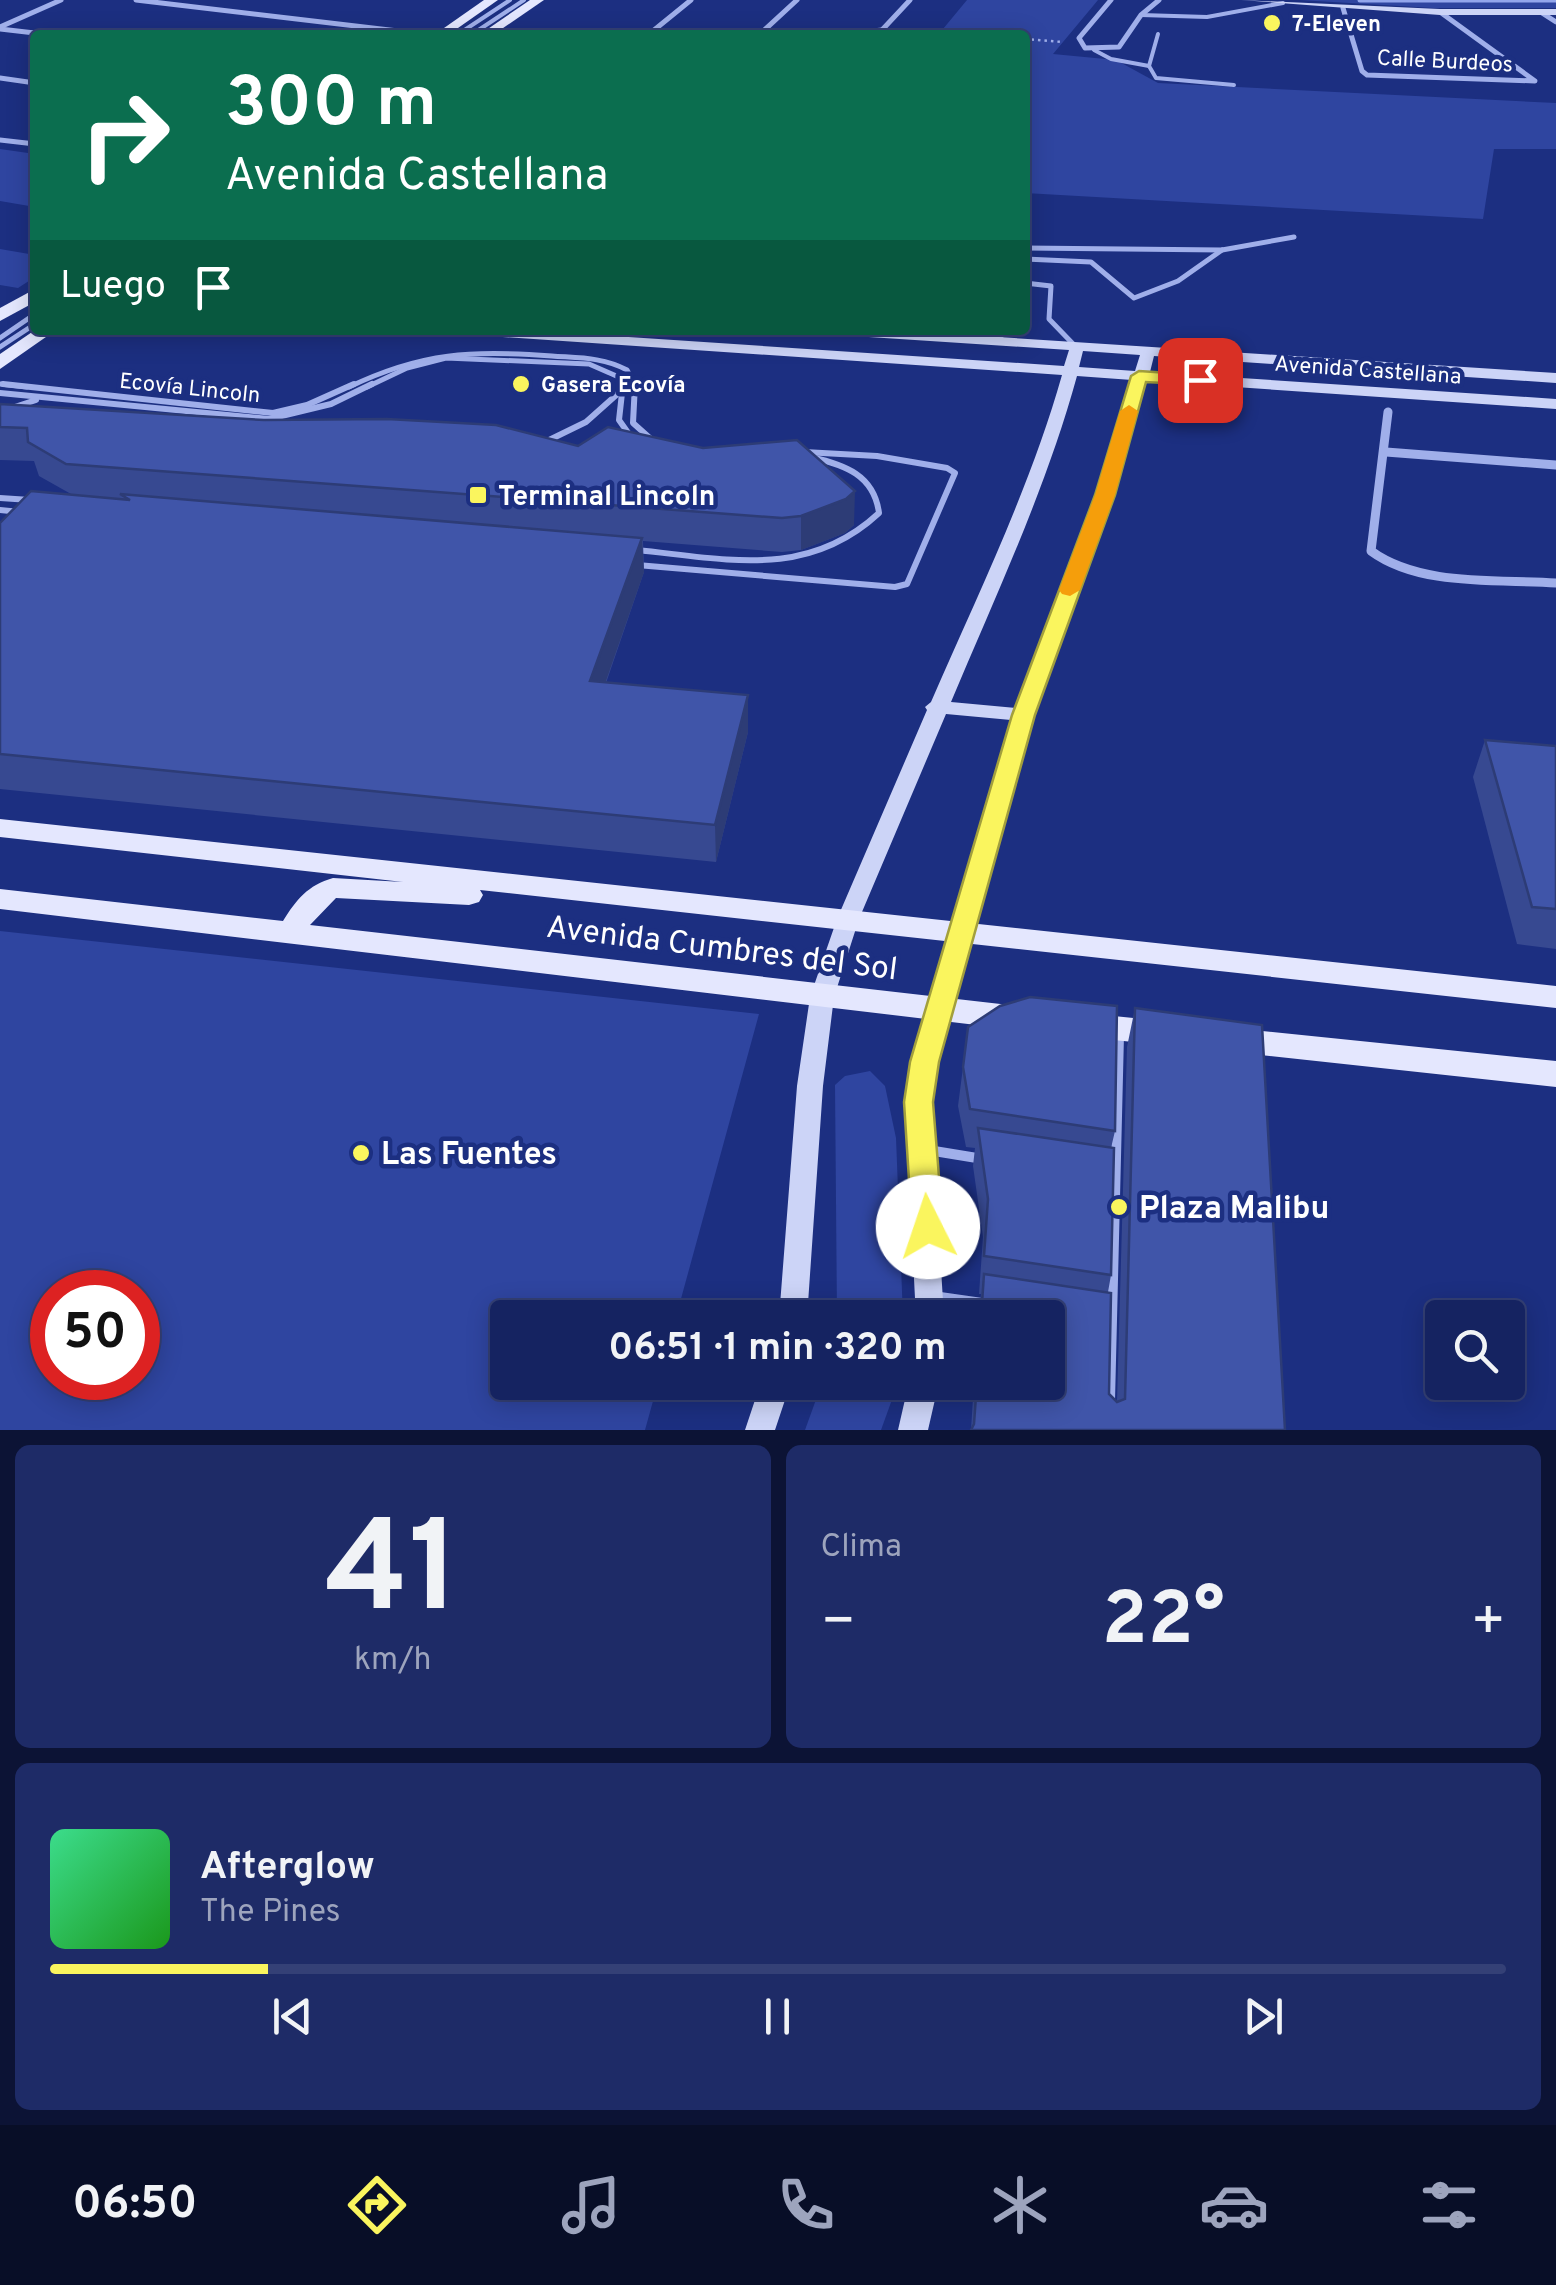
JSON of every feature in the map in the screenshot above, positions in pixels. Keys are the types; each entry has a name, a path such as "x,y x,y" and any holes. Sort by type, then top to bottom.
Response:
{"main road":[{"path":"447,30 492,0"},
{"path":"493,30 538,0"},
{"path":"0,316 30,297"},
{"path":"0,363 40,335"},
{"name":"Avenida Cumbres del Sol","path":"0,828 1556,997"},
{"path":"290,933 309,902 320,892 333,888 496,897 578,890"},
{"name":"Avenida Cumbres del Sol","path":"0,899 937,1010 1556,1074"}],"street":[{"path":"0,28 61,0"},
{"path":"136,0 391,30"},
{"path":"654,30 691,0"},
{"path":"764,30 797,0"},
{"path":"882,30 910,0"},
{"path":"1111,0 1079,38 1080,43 1094,50 1119,47 1140,15 1158,0"},
{"path":"1246,0 1440,12 1556,12"},
{"name":"Calle Burdeos","path":"1343,8 1362,71 1367,75 1534,81 1440,12"},
{"path":"1542,13 1556,22"},
{"path":"341,30 350,25"},
{"path":"0,28 30,32"},
{"path":"0,78 30,81"},
{"path":"0,140 30,143"},
{"name":"Avenida Castellana","path":"534,335 1556,404"},
{"name":"Avenida Castellana","path":"893,335 1556,378"},
{"path":"794,1300 810,1086 822,997 848,919 1028,498 1053,434 1077,348"},
{"path":"931,1300 918,1102 937,1010 1023,715 1105,495 1148,354"},
{"path":"1411,369 1420,394"},
{"path":"1388,412 1371,552 1376,558 1401,570 1556,583"},
{"path":"1386,452 1556,464"},
{"path":"936,707 1023,715"},
{"path":"760,1430 770,1400"},
{"path":"913,1430 920,1400"}],"lane":[{"path":"465,30 510,0"},
{"path":"479,30 524,0"},
{"path":"1140,15 1207,17 1284,3"},
{"path":"1158,34 1149,66 1152,74 1166,80 1234,85"},
{"path":"1094,50 1111,59 1149,66"},
{"path":"1030,248 1222,250 1294,237"},
{"path":"1030,259 1091,262 1134,298 1178,281 1222,250"},
{"path":"1030,284 1051,286 1049,319 1077,348"},
{"path":"0,338 30,317"},
{"path":"0,348 30,327"},
{"path":"996,335 1006,343"},
{"name":"Ecovía Lincoln","path":"0,384 253,413 299,408 400,364 464,351 597,360 622,366 631,377"},
{"path":"0,393 239,418 288,418 330,404 407,368 461,357 604,367 621,378 624,388 619,420 634,440"},
{"path":"537,445 586,422 631,377"},
{"path":"631,377 636,388 634,423 658,447 645,446"},
{"path":"0,412 45,398"},
{"path":"616,564 895,587 907,584 955,473 877,456 786,450"},
{"path":"631,549 789,562 836,548 864,531 879,513 878,495 867,479 852,469 798,456"},
{"path":"0,498 40,501"},
{"path":"0,510 40,514"},
{"path":"1110,1412 1119,1028"},
{"path":"922,1149 996,1161"},
{"path":"1099,1177 1116,1179"},
{"path":"1094,1320 1112,1323"}],"path":[{"path":"1030,40 1080,43"}],"shaded area":[{"path":"967,0 1098,0 1053,54 1116,60 1158,83 1556,103 1556,149 1494,149 1483,219 1030,193 1030,30 942,30"},
{"path":"1299,0 1556,0 1556,8 1433,8"},
{"path":"0,149 30,153 30,206 0,201"},
{"path":"0,249 30,254 30,280 18,288 0,285"},
{"name":"Las Fuentes","path":"0,931 759,1014 681,1300 490,1300 490,1400 653,1400 645,1430 0,1430"},
{"path":"870,1071 885,1086 896,1138 902,1300 837,1300 835,1085 845,1076"},
{"path":"816,1400 892,1400 881,1430 805,1430"}],"building":[{"path":"0,404 264,420 387,419 496,425 578,446 608,427 703,448 797,440 855,491 846,499 801,516 782,518 66,464 28,442 27,428 0,427"},
{"path":"31,491 130,500 120,494 642,538 590,681 748,695 715,825 0,754 0,523"},
{"path":"1485,740 1556,746 1556,909 1532,907"},
{"path":"1030,997 1117,1006 1115,1131 970,1109 963,1067 968,1027 1000,1006"},
{"path":"1135,1008 1262,1025 1285,1430 971,1430 976,1400 1065,1400 1065,1300 982,1300 984,1274 1111,1293 1109,1394 1117,1402 1125,1399"},
{"path":"978,1128 1114,1148 1111,1275 984,1256 988,1199"}],"waterway":[{"path":"1360,0 1556,0"}],"slow traffic":[{"path":"1070,590 1105,495 1129,411"}],"place":[{"name":"7-Eleven","path":"1272,23"},
{"name":"Gasera Ecovía","path":"521,384"},
{"name":"Terminal Lincoln","path":"478,495"},
{"name":"Las Fuentes","path":"361,1153"},
{"name":"Plaza Malibu","path":"1119,1207"}],"route":[{"path":"928,1227 918,1102 924,1062 1023,715 1105,495 1139,376 1200,380"}]}
